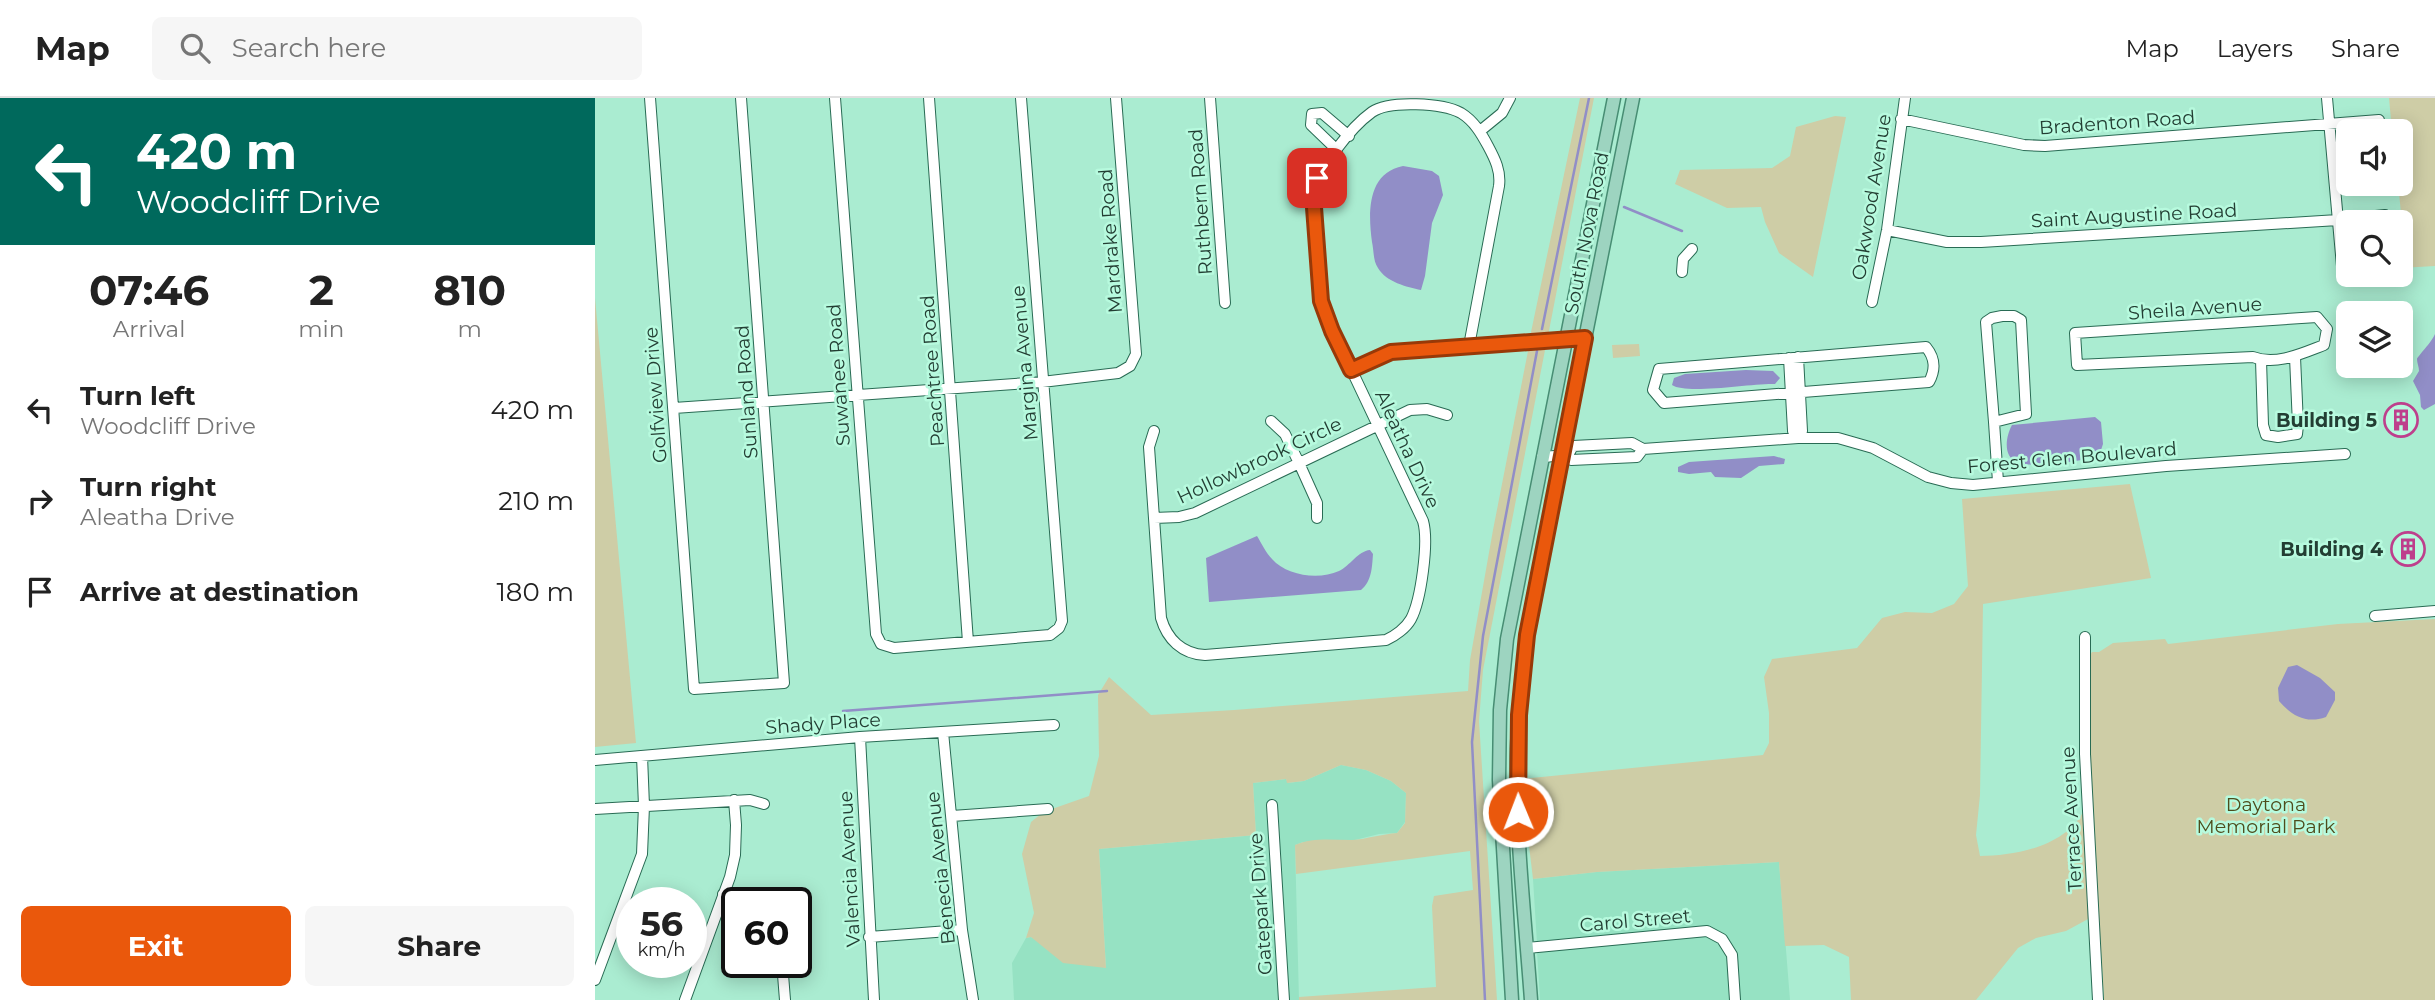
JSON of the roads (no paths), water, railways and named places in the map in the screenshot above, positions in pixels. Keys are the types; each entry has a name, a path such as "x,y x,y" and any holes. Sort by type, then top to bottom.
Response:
{"main road":[{"name":"South Nova Road","path":"1512,1000 1499,801 1499,746 1504,673 1512,607 1614,98"},
{"name":"South Nova Road","path":"1531,1000 1518,812 1517,749 1522,674 1533,600 1565,455 1585,338 1633,98"}],"street":[{"name":"Golfview Drive","path":"650,98 694,689"},
{"name":"Sunland Road","path":"694,689 784,683 741,98"},
{"name":"Suwanee Road","path":"835,98 876,634 884,646 903,648 968,642"},
{"name":"Peachtree Road","path":"929,98 968,642"},
{"name":"Margina Avenue","path":"968,642 1050,635 1057,632 1061,625 1021,98"},
{"name":"Mardrake Road","path":"1042,382 1118,373 1130,366 1136,354 1116,98"},
{"name":"Ruthbern Road","path":"1210,98 1226,303"},
{"path":"1480,131 1502,113 1510,98"},
{"name":"Oakwood Avenue","path":"1872,302 1887,230 1905,98"},
{"path":"2327,98 2337,210"},
{"name":"Aleatha Drive","path":"1154,431 1149,447 1153,518 1161,618 1170,638 1187,651 1212,654 1391,638 1407,625 1413,613 1425,557 1426,534 1423,521 1332,331 1321,301 1316,243 1315,186 1321,169 1373,111 1391,105 1451,108 1467,117 1480,131 1495,158 1500,179 1469,346"},
{"path":"1337,150 1311,125 1311,114 1322,113 1349,136"},
{"name":"Bradenton Road","path":"1901,119 2024,145 2045,146 2336,123"},
{"path":"1603,154 1621,158"},
{"name":"Saint Augustine Road","path":"1887,230 1947,242 1981,242 2336,220"},
{"path":"1682,272 1683,259 1692,249"},
{"path":"1994,422 2027,414 2021,320 2014,316 1992,318 1986,322 1998,482"},
{"name":"Sheila Avenue","path":"2318,317 2327,329 2324,345 2295,357 2077,365 2075,333 2318,317"},
{"path":"1351,370 1391,352 1585,338"},
{"path":"1926,346 1932,355 1934,365 1929,382 1796,394 1664,403 1653,390 1659,369 1926,346"},
{"path":"2261,360 2263,425 2266,435 2283,437 2297,434 2295,357"},
{"path":"1793,358 1803,431 1798,438"},
{"path":"674,408 1042,382"},
{"name":"Hollowbrook Circle","path":"1153,518 1187,516 1377,425 1419,408 1447,415"},
{"path":"1272,421 1285,434 1300,463 1317,503 1317,518"},
{"path":"2283,437 2284,457"},
{"name":"Forest Glen Boulevard","path":"1565,455 1571,460 1637,457 1643,449 1798,438 1838,438 1873,448 1928,477 1951,484 1973,485 2345,454"},
{"path":"1542,457 1565,455"},
{"path":"2375,616 2435,611"},
{"name":"Terrace Avenue","path":"2085,637 2085,754 2098,1000"},
{"path":"1504,673 1522,674"},
{"name":"Shady Place","path":"595,760 860,737 1054,725"},
{"name":"Benecia Avenue","path":"943,732 962,930 973,1000"},
{"name":"Valencia Avenue","path":"860,737 874,1000"},
{"path":"595,980 642,854 642,756"},
{"path":"725,887 735,855 734,800"},
{"path":"595,809 734,800 750,800 764,804"},
{"name":"Gatepark Drive","path":"1272,805 1284,1000"},
{"path":"952,816 1048,809"},
{"path":"685,1000 721,900"},
{"path":"869,937 962,930"},
{"name":"Carol Street","path":"1527,948 1707,931 1722,939 1732,955 1735,1000"},
{"path":"783,978 785,1000"}],"waterway":[{"path":"1542,329 1589,98"},
{"path":"1624,207 1682,231"},
{"path":"1485,1000 1472,742 1483,636 1537,351"},
{"path":"843,711 1107,691"}],"place":[{"name":"Building 5","path":"2401,420"},
{"name":"Building 4","path":"2408,549"}],"park label":[{"name":"Daytona Memorial Park","path":"2266,815"}]}
